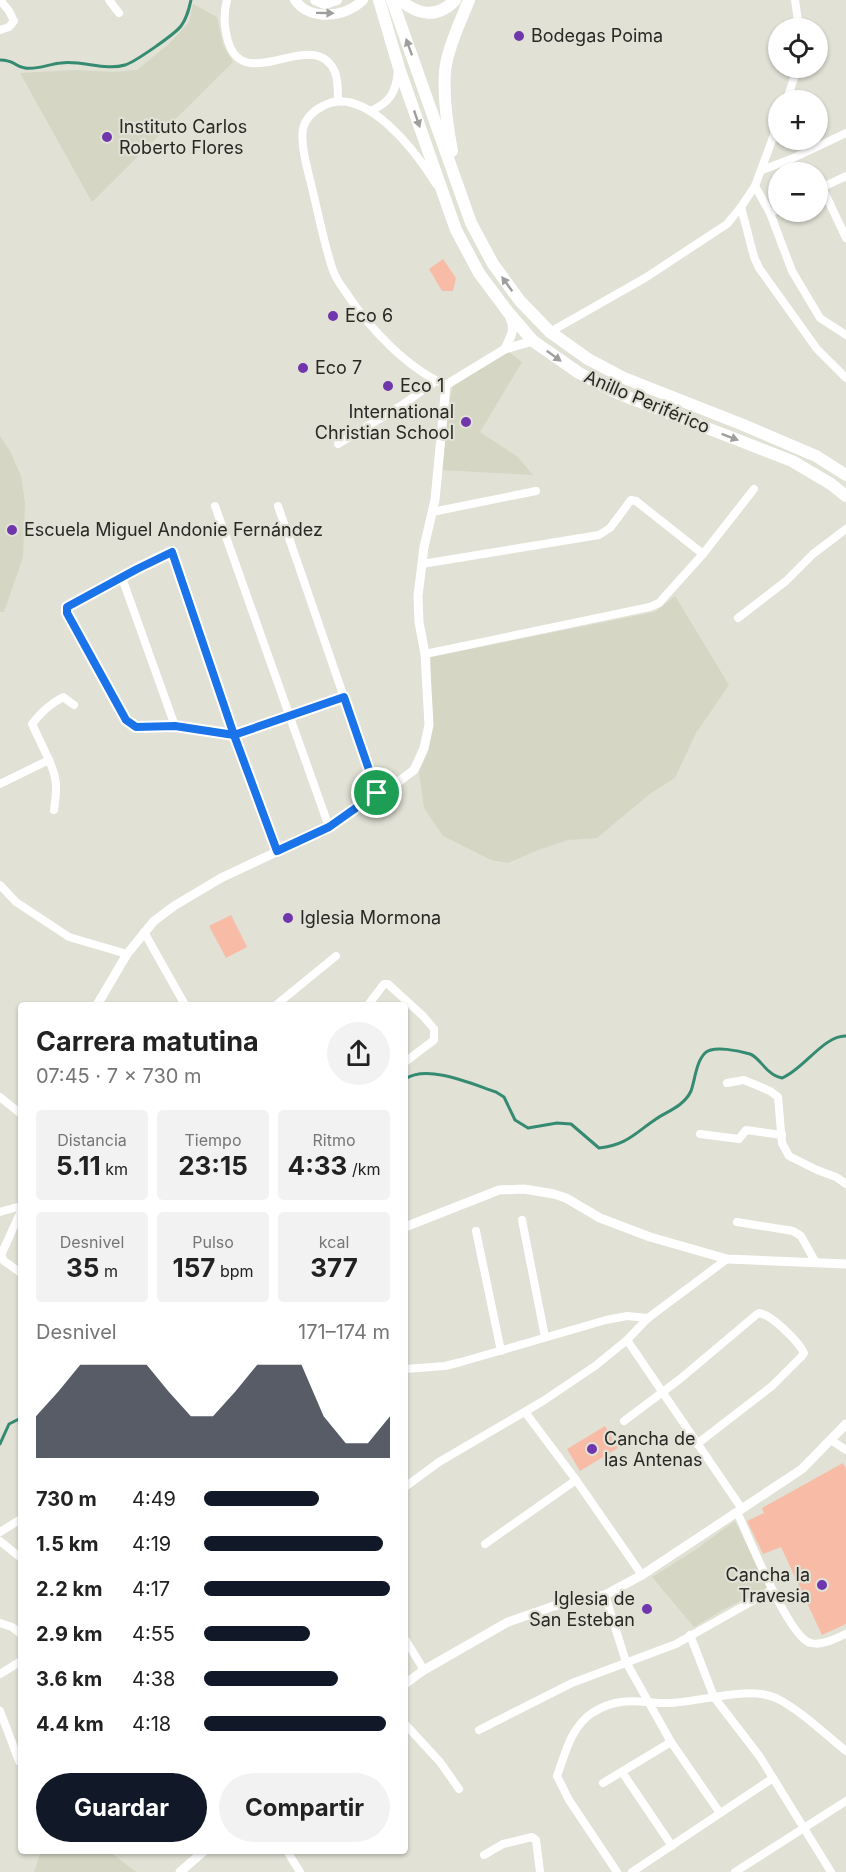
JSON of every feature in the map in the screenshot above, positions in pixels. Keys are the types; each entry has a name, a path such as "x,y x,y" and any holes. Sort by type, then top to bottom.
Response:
{"highway":[{"path":"400,0 410,8 423,13 436,13 448,7 455,0"},
{"path":"457,182 445,108 446,69 459,23 470,0"},
{"name":"Anillo Periférico","path":"383,1 457,182 471,223 493,264 520,301 550,332 588,359 624,378 784,442 816,456 846,475"},
{"name":"Anillo Periférico","path":"383,1 399,68 456,230 479,273 533,341 579,373 617,393 792,461 831,484 846,496"}],"main road":[{"path":"295,0 300,7 318,15 337,14 363,0"},
{"path":"315,0 325,4 337,0"}],"street":[{"path":"0,0 14,21 9,27 0,30"},
{"path":"109,0 119,13"},
{"path":"227,0 223,16 225,31 236,56 250,63 262,63 308,53 316,55 332,67 336,74 338,100"},
{"path":"795,0 798,18"},
{"path":"370,111 382,106 391,98 399,68"},
{"path":"445,199 423,163 396,131 370,111 338,100 323,105 306,120 303,131 305,158 321,230 335,275 373,329 419,370 446,386"},
{"path":"762,170 846,133"},
{"path":"550,332 645,278 727,224 755,186 769,150"},
{"path":"828,184 846,176"},
{"path":"755,186 768,209"},
{"path":"828,203 846,238"},
{"path":"741,207 759,268 817,349 846,378"},
{"path":"773,222 792,271 820,318 846,335"},
{"path":"505,349 512,334 513,325 508,312"},
{"path":"446,386 505,349 533,341"},
{"path":"338,444 402,405 436,381"},
{"path":"100,1002 127,954 144,932 174,906 221,878 329,827 414,770 424,748 429,725 425,654 419,622 418,596 424,547 432,512 446,386"},
{"path":"425,654 650,608 667,596 754,489"},
{"path":"432,512 536,491"},
{"path":"422,564 598,535 610,528 632,500 703,554"},
{"path":"215,506 329,827"},
{"path":"278,506 377,793"},
{"path":"738,618 786,581 813,554 846,529"},
{"path":"277,851 234,735 172,552 67,607 67,613 126,720 136,727 175,726 234,735 344,697"},
{"path":"122,578 175,726"},
{"path":"54,810 56,776 32,724 51,703 63,697 74,705"},
{"path":"0,784 49,760"},
{"path":"0,885 16,902 69,938 127,954"},
{"path":"144,932 183,1002"},
{"path":"280,1002 336,956"},
{"path":"370,1002 384,984 388,984 408,1002"},
{"path":"408,1002 434,1029 434,1040 408,1060"},
{"path":"727,1083 744,1080 778,1097 783,1143 789,1156 836,1177 846,1184"},
{"path":"0,1097 18,1112"},
{"path":"700,1134 740,1139 746,1130 782,1136"},
{"path":"408,1226 499,1190 524,1189 566,1198 600,1218 650,1237 728,1259 846,1264"},
{"path":"0,1212 18,1207"},
{"path":"18,1218 1,1256 18,1271"},
{"path":"522,1220 545,1337"},
{"path":"737,1222 793,1231 801,1236 816,1263"},
{"path":"476,1231 501,1350"},
{"path":"408,1485 439,1462 525,1412 596,1366 627,1340 648,1318 728,1259"},
{"path":"624,1420 663,1393 759,1313 767,1314 804,1353 772,1386 697,1444"},
{"path":"408,1369 445,1366 606,1320 627,1316 648,1318"},
{"path":"627,1340 740,1510 772,1590 800,1636 809,1643 819,1644 846,1634"},
{"path":"525,1412 642,1575"},
{"path":"408,1682 424,1670 508,1622 554,1606 605,1596 642,1575 802,1468 846,1424"},
{"path":"831,1440 846,1450"},
{"path":"485,1544 576,1480"},
{"path":"0,1532 18,1521"},
{"path":"0,1541 18,1556"},
{"path":"479,1730 572,1683 676,1644 772,1590"},
{"path":"605,1596 626,1662 672,1742 720,1813"},
{"path":"0,1623 18,1632"},
{"path":"690,1635 714,1697 760,1757 831,1872"},
{"path":"408,1644 424,1670"},
{"path":"0,1674 18,1663"},
{"path":"617,1872 569,1800 557,1776 568,1745 578,1726 591,1714 620,1702 636,1700 649,1703 669,1703 750,1694 775,1698 846,1751"},
{"path":"0,1711 18,1758"},
{"path":"408,1727 440,1762 459,1789"},
{"path":"603,1783 672,1742"},
{"path":"622,1772 672,1846"},
{"path":"633,1872 773,1778"},
{"path":"735,1872 846,1801"},
{"path":"484,1855 503,1844 532,1837 537,1840 540,1872"},
{"path":"180,1872 201,1854"},
{"path":"289,1854 300,1872"}],"shaded area":[{"name":"Instituto Carlos Roberto Flores","path":"193,4 217,17 223,45 233,62 92,202 20,73 137,70 170,43 189,22"},
{"path":"443,259 456,278 453,291 442,291 429,269"},
{"name":"International Christian School","path":"509,352 522,362 480,432 518,457 533,475 442,470 447,412 453,386"},
{"name":"Escuela Miguel Andonie Fernández","path":"0,436 10,451 21,476 25,503 23,557 4,612 0,612"},
{"path":"675,596 729,685 696,733 675,778 651,793 597,838 568,840 508,863 491,860 443,836 424,808 419,772 429,750 431,657 655,612"},
{"path":"231,915 247,947 226,958 209,926"},
{"name":"Cancha de las Antenas","path":"605,1426 618,1448 580,1471 567,1449"},
{"name":"Cancha la Travesia","path":"843,1463 846,1469 846,1624 822,1635 781,1547 763,1554 747,1521 764,1513 762,1508"},
{"path":"735,1521 768,1588 728,1607 694,1627 652,1577"},
{"path":"40,1854 113,1854 136,1872 34,1872"}],"waterway":[{"path":"0,60 30,68 69,62 110,67 125,65 177,30 185,20 191,0"},
{"path":"408,1078 415,1075 438,1074 475,1084 504,1097 515,1120 528,1128 557,1123 571,1124 599,1148 624,1141 684,1101 691,1091 700,1061 709,1051 727,1049 750,1054 756,1057 771,1073 782,1078 798,1068 830,1041 846,1036"},
{"path":"0,1444 9,1424 18,1420"}],"place":[{"name":"Bodegas Poima","path":"519,36"},
{"name":"Instituto Carlos Roberto Flores","path":"107,137"},
{"name":"Eco 6","path":"333,316"},
{"name":"Eco 7","path":"303,368"},
{"name":"Eco 1","path":"388,386"},
{"name":"International Christian School","path":"466,422"},
{"name":"Escuela Miguel Andonie Fernández","path":"12,530"},
{"name":"Iglesia Mormona","path":"288,918"},
{"name":"Cancha de las Antenas","path":"592,1449"},
{"name":"Cancha la Travesia","path":"822,1585"},
{"name":"Iglesia de San Esteban","path":"647,1609"}],"route":[{"path":"377,793 329,827 277,851 234,735 172,552 67,607 67,613 126,720 136,727 175,726 234,735 344,697 377,793"}]}
